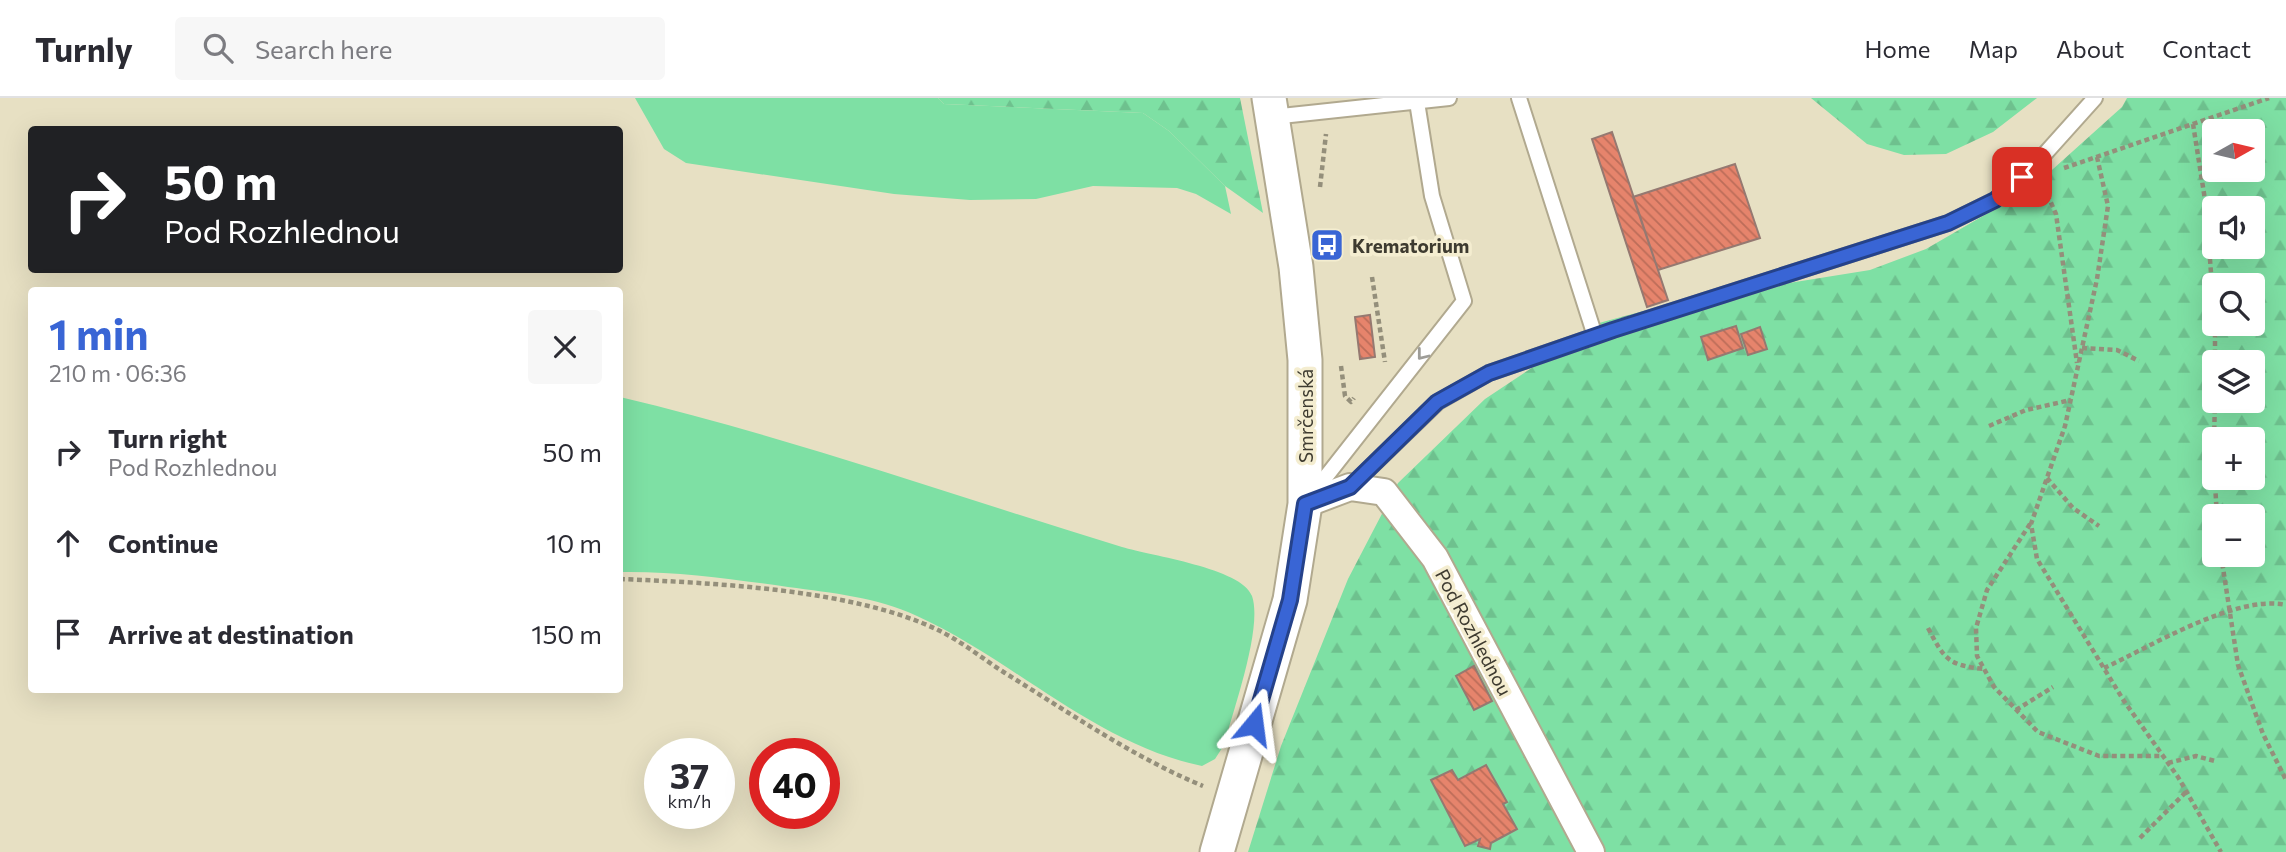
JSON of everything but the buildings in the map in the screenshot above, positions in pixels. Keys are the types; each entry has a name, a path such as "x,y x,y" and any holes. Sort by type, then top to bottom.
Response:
{"street":[{"name":"Smrčenská","path":"1217,852 1290,600 1305,504 1305,360 1296,267 1271,108"},
{"name":"Pod Rozhlednou","path":"1305,504 1350,487 1384,492 1435,558 1591,852"}],"lane":[{"path":"1271,108 1324,112 1448,98"},
{"path":"1520,98 1595,337"},
{"path":"1350,487 1437,402 1489,373 1948,223 1995,200 2095,98"},
{"path":"1305,504 1464,301 1432,197 1418,102"}],"path":[{"path":"2062,169 2269,98"},
{"path":"1321,198 1320,169 1327,138 1324,112"},
{"path":"2193,124 2206,206 2211,273"},
{"path":"2097,157 2108,206 2071,400 2031,524 1987,590 1976,628 1978,656 1994,687 2038,732 2098,755 2163,756"},
{"path":"2010,187 2039,177 2056,215 2078,368"},
{"path":"1372,277 1385,363 1377,373"},
{"path":"2082,348 2117,350 2138,361"},
{"path":"1339,356 1345,396 1351,402 1359,392"},
{"path":"1989,425 2026,410 2071,400"},
{"path":"2047,478 2073,508 2099,526"},
{"path":"2031,524 2037,559 2104,668 2168,763 2221,852"},
{"path":"2223,567 2238,666 2263,734 2286,780"},
{"path":"623,579 748,587 796,594 864,607 938,630 1105,736 1178,776 1233,799"},
{"path":"2104,668 2229,610 2255,604 2286,605"},
{"path":"1928,628 1944,658 1960,666 1984,669"},
{"path":"2017,710 2053,687"},
{"path":"2168,763 2196,755 2215,761"},
{"path":"2140,838 2186,792"}],"green space":[{"path":"635,98 938,98 944,104 1143,113 1169,131 1225,186 1231,214 1196,194 1177,188 1093,186 1036,199 970,200 894,194 686,163 664,149"},
{"path":"938,98 1240,98 1263,213 1225,186 1169,131 1143,113 944,104"},
{"path":"1811,98 2037,98 1993,132 1946,154 1904,155 1867,144"},
{"path":"2127,98 2286,98 2286,852 1248,852 1281,746 1348,579 1398,483 1485,399 1599,323 1684,300 1870,270 1926,249 2033,187 2122,107"},
{"path":"623,398 746,430 1122,547 1214,571 1245,586 1252,596 1254,628 1246,669 1224,745 1215,759 1202,766 1163,755 1126,739 1090,720 953,634 886,604 838,594 725,578 623,572"}],"place":[{"name":"Krematorium","path":"1327,245"}],"route":[{"path":"1254,724 1290,600 1305,504 1350,487 1437,402 1489,373 1613,330 1948,223 1995,200 2022,177"}]}
